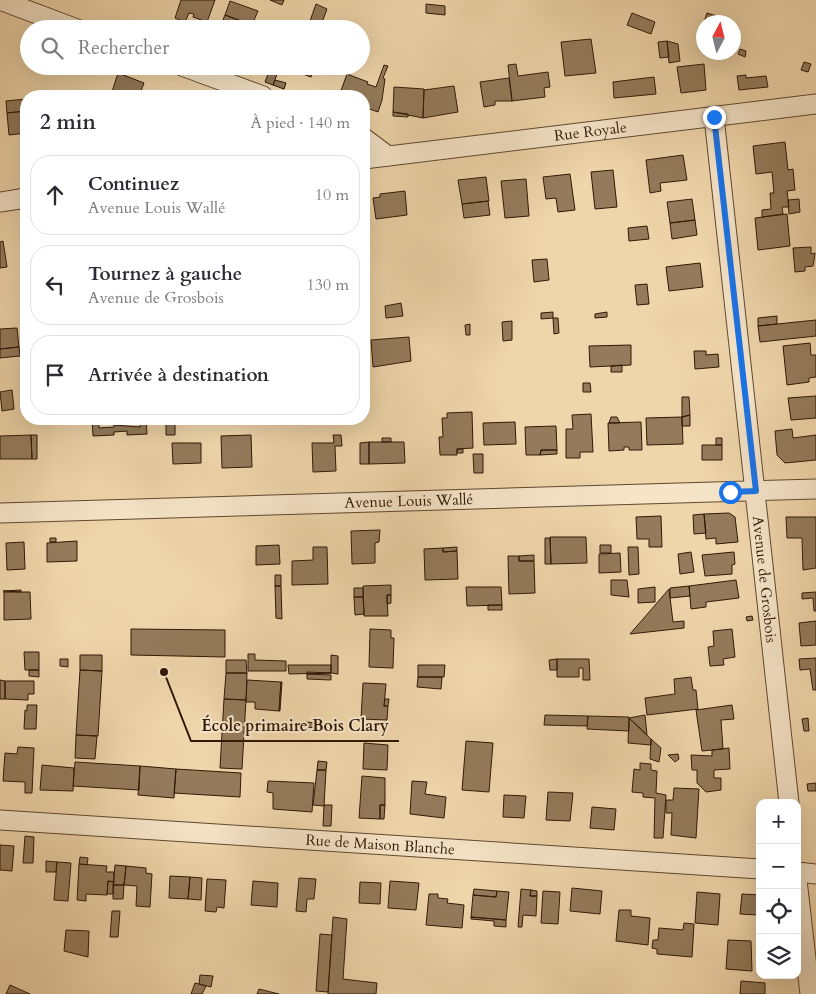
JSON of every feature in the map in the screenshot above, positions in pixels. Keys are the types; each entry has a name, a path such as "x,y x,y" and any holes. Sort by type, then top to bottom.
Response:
{"street":[{"path":"0,0 53,20"},
{"path":"206,75 247,90"},
{"name":"Rue Royale","path":"370,158 816,104"},
{"name":"Avenue de Grosbois","path":"714,117 789,799"},
{"path":"370,142 388,156"},
{"path":"0,202 20,199"},
{"name":"Avenue Louis Wallé","path":"0,512 816,489"},
{"name":"Rue de Maison Blanche","path":"0,820 756,869"},
{"path":"801,872 816,874"},
{"path":"798,889 810,994"}],"building":[{"path":"181,0 215,0 208,20 193,17 194,14 189,13 186,20 175,18"},
{"path":"270,0 284,0 282,5"},
{"path":"230,1 258,11 254,20 238,20 225,15"},
{"path":"316,4 327,9 323,20 310,20"},
{"path":"426,4 445,6 445,15 426,13"},
{"path":"632,13 655,22 651,34 627,25"},
{"path":"225,15 238,20 223,20"},
{"path":"591,39 596,73 565,76 561,42"},
{"path":"667,41 669,57 660,58 658,42"},
{"path":"667,41 678,44 680,61 669,63"},
{"path":"741,49 746,51 745,57 741,55"},
{"path":"804,62 811,64 808,72 801,70"},
{"path":"516,64 518,76 548,72 550,87 544,88 545,97 512,101 508,65"},
{"path":"704,64 706,90 681,93 677,67"},
{"path":"384,65 388,66 383,78 385,79 382,100 378,112 370,109 370,90 341,90 347,75 368,82 367,84 376,87"},
{"path":"117,75 123,75 144,83 141,90 113,90"},
{"path":"268,75 277,75 273,85 265,82"},
{"path":"746,75 746,78 766,76 768,87 739,90 737,76"},
{"path":"654,77 656,94 614,98 613,82"},
{"path":"509,78 512,101 495,101 495,105 484,107 480,82"},
{"path":"275,80 286,83 284,89 273,85"},
{"path":"454,86 458,112 423,118 424,90"},
{"path":"394,87 424,89 423,118 393,112"},
{"path":"20,100 20,112 7,113 6,101"},
{"path":"20,112 20,134 9,135 7,113"},
{"path":"393,112 408,114 408,117 393,116"},
{"path":"785,142 788,170 793,169 795,190 787,191 789,207 782,207 783,214 762,217 762,210 771,209 770,193 774,193 772,172 756,174 753,146"},
{"path":"683,155 687,180 660,183 661,191 650,193 646,160"},
{"path":"613,170 617,207 595,209 591,172"},
{"path":"570,174 575,210 558,212 556,198 546,199 543,177"},
{"path":"486,177 489,201 462,204 458,180"},
{"path":"526,179 529,216 505,218 501,181"},
{"path":"405,191 407,215 376,219 373,198 380,197 380,194"},
{"path":"692,199 695,220 670,223 667,202"},
{"path":"799,199 800,212 789,214 788,200"},
{"path":"488,201 490,215 464,218 462,204"},
{"path":"787,214 790,246 758,250 755,218"},
{"path":"695,220 697,235 672,239 670,223"},
{"path":"647,226 649,239 629,241 628,228"},
{"path":"3,241 7,267 0,268 0,242"},
{"path":"811,247 811,254 815,253 813,266 805,267 805,271 795,272 793,248"},
{"path":"547,259 549,280 534,282 532,260"},
{"path":"700,263 703,287 669,291 666,267"},
{"path":"647,284 649,304 637,305 635,285"},
{"path":"401,303 403,316 386,318 385,306"},
{"path":"553,312 553,318 541,319 541,313"},
{"path":"607,312 607,317 595,318 595,314"},
{"path":"777,316 777,324 758,326 758,318"},
{"path":"553,318 558,318 559,333 554,334"},
{"path":"816,320 816,336 760,342 758,326"},
{"path":"512,321 512,340 503,341 502,322"},
{"path":"470,324 470,335 466,335 465,325"},
{"path":"17,328 19,347 0,349 0,329"},
{"path":"409,337 411,361 373,367 371,340"},
{"path":"810,343 811,355 816,355 816,377 809,378 809,382 787,385 783,346"},
{"path":"631,345 631,365 590,367 589,346"},
{"path":"19,347 20,356 0,358 0,349"},
{"path":"694,351 706,351 706,355 718,354 719,367 695,369"},
{"path":"622,365 622,372 611,372 611,366"},
{"path":"583,383 590,383 591,392 583,392"},
{"path":"12,390 14,409 2,411 0,392"},
{"path":"816,396 816,418 791,420 788,398"},
{"path":"682,397 689,397 690,415 682,417"},
{"path":"472,412 473,448 457,449 457,455 440,455 439,437 443,437 442,418 447,418 447,413"},
{"path":"591,414 593,452 580,452 580,458 566,458 566,429 573,429 572,415"},
{"path":"690,415 690,426 682,426 682,417"},
{"path":"611,417 617,417 620,423 609,423"},
{"path":"682,417 683,444 647,445 646,418"},
{"path":"515,422 516,444 484,445 483,423"},
{"path":"641,422 642,450 629,450 629,447 624,447 624,450 609,451 608,423"},
{"path":"92,425 99,425 99,428 114,427 114,425 140,427 140,425 146,425 147,434 127,435 127,431 114,432 114,435 93,436"},
{"path":"166,425 175,425 175,435 166,435"},
{"path":"556,426 557,450 541,450 540,455 526,455 525,427"},
{"path":"792,429 793,438 816,435 816,460 785,463 777,455 775,431"},
{"path":"31,435 32,459 0,459 0,436"},
{"path":"31,435 37,435 37,459 32,459"},
{"path":"251,435 252,467 222,468 221,436"},
{"path":"333,435 341,435 342,446 335,446 336,471 313,472 312,443 334,443"},
{"path":"382,438 391,438 391,442 382,442"},
{"path":"716,438 722,438 722,445 716,445"},
{"path":"369,442 369,464 360,464 360,443"},
{"path":"369,442 404,442 405,463 369,464"},
{"path":"172,443 201,443 201,463 173,464"},
{"path":"702,445 722,445 722,460 702,460"},
{"path":"457,449 463,449 463,453 457,453"},
{"path":"541,450 557,450 557,454 540,455"},
{"path":"473,454 483,454 483,473 474,473"},
{"path":"729,513 735,517 738,542 716,544 716,538 706,539 704,514"},
{"path":"704,514 706,533 694,534 693,515"},
{"path":"661,516 662,547 649,547 649,539 637,539 636,517"},
{"path":"786,517 816,517 816,568 803,570 802,538 787,538"},
{"path":"380,530 379,542 375,543 375,563 352,564 351,531"},
{"path":"550,537 586,537 587,563 551,564"},
{"path":"50,538 56,538 56,542 50,542"},
{"path":"545,538 550,538 551,564 545,564"},
{"path":"77,541 77,561 47,562 47,543"},
{"path":"24,542 25,569 7,570 6,543"},
{"path":"279,545 280,564 256,565 256,546"},
{"path":"600,545 611,545 611,553 600,553"},
{"path":"313,547 327,547 328,584 292,585 292,561 313,560"},
{"path":"457,547 457,551 443,552 443,548"},
{"path":"628,547 638,547 639,574 629,575"},
{"path":"443,548 443,552 457,551 458,579 425,580 424,549"},
{"path":"691,552 694,572 680,574 678,554"},
{"path":"734,552 735,564 732,565 732,574 705,576 702,555"},
{"path":"620,553 621,572 599,573 599,554"},
{"path":"534,555 534,561 519,561 519,556"},
{"path":"508,556 519,556 519,561 534,561 535,593 509,594"},
{"path":"275,575 281,575 281,586 275,586"},
{"path":"611,580 627,580 629,597 611,595"},
{"path":"736,580 739,598 706,602 706,607 691,609 689,586"},
{"path":"391,585 391,595 387,595 388,616 364,616 363,586"},
{"path":"275,586 281,586 282,619 276,618"},
{"path":"689,586 690,596 670,598 670,588"},
{"path":"466,587 501,587 502,605 467,606"},
{"path":"655,587 655,602 638,603 638,589"},
{"path":"354,588 363,588 363,597 354,597"},
{"path":"669,589 673,622 684,621 684,628 630,634"},
{"path":"21,590 21,592 3,591"},
{"path":"4,592 30,592 31,619 4,620"},
{"path":"816,592 816,611 814,611 813,598 802,599 802,593"},
{"path":"387,595 391,595 391,603 387,604"},
{"path":"354,597 363,597 364,614 355,615"},
{"path":"488,605 502,605 502,610 488,610"},
{"path":"752,616 753,620 747,621 746,617"},
{"path":"816,621 816,645 801,646 799,623"},
{"path":"131,629 225,630 225,657 131,655"},
{"path":"370,629 391,630 391,638 394,638 393,668 369,667"},
{"path":"732,629 735,657 723,659 724,665 710,666 708,647 714,646 713,631"},
{"path":"24,652 39,652 39,670 25,670"},
{"path":"248,654 255,654 255,660 286,661 286,671 248,671"},
{"path":"80,655 102,655 102,671 80,670"},
{"path":"331,655 338,656 338,674 331,673"},
{"path":"816,658 816,690 813,690 810,669 800,670 799,659"},
{"path":"60,659 68,659 68,667 60,666"},
{"path":"557,659 589,659 590,680 583,680 583,668 579,668 579,677 557,677"},
{"path":"557,659 557,670 550,670 549,660"},
{"path":"226,660 246,660 247,673 226,673"},
{"path":"288,665 331,665 331,673 289,674"},
{"path":"418,665 445,665 444,677 418,677"},
{"path":"29,670 39,670 39,677 29,676"},
{"path":"80,670 102,671 98,736 76,735"},
{"path":"307,672 331,673 307,674"},
{"path":"226,673 247,673 246,700 224,699"},
{"path":"307,674 331,675 331,680 307,679"},
{"path":"418,677 442,677 441,689 417,687"},
{"path":"691,677 693,690 696,690 698,709 647,715 645,698 675,694 674,679"},
{"path":"0,680 5,681 5,699 0,699"},
{"path":"247,680 281,682 279,711 255,709 255,702 246,702"},
{"path":"5,681 34,681 34,694 28,694 28,700 5,699"},
{"path":"281,682 282,682 279,711"},
{"path":"363,683 386,684 384,706 388,706 387,720 361,719"},
{"path":"224,699 246,700 242,769 220,768"},
{"path":"385,699 389,699 388,706 384,706"},
{"path":"27,705 37,705 36,729 24,729"},
{"path":"732,705 734,719 721,720 723,749 702,751 696,710"},
{"path":"545,715 588,716 587,726 544,725"},
{"path":"645,715 647,735 629,718"},
{"path":"588,716 629,717 629,731 587,729"},
{"path":"629,718 651,739 651,745 628,743"},
{"path":"808,718 809,731 804,731 802,719"},
{"path":"305,722 329,724 329,729 304,727"},
{"path":"76,735 97,736 95,759 75,758"},
{"path":"651,739 661,748 659,762 650,759"},
{"path":"466,741 493,743 489,792 462,790"},
{"path":"364,743 388,745 387,770 363,769"},
{"path":"18,747 34,748 32,793 25,793 25,782 3,781 5,753 17,754"},
{"path":"729,748 730,769 714,770 714,778 721,778 721,790 706,792 697,783 697,770 692,770 691,755 712,756 712,750"},
{"path":"678,754 679,759 675,762 668,755"},
{"path":"318,761 327,762 326,770 317,770"},
{"path":"75,762 140,766 139,790 73,786"},
{"path":"640,763 651,764 651,770 657,771 656,793 666,795 663,838 654,838 655,798 643,797 643,793 632,792 634,769 640,770"},
{"path":"42,765 74,768 73,791 40,790"},
{"path":"140,766 176,769 174,798 138,795"},
{"path":"176,769 241,773 240,797 174,793"},
{"path":"317,770 326,770 324,806 313,805"},
{"path":"362,776 385,778 385,805 380,805 380,819 359,818"},
{"path":"268,781 314,783 312,812 273,809 273,793 267,792"},
{"path":"412,781 427,782 425,794 446,797 444,818 410,814"},
{"path":"816,783 816,791 808,791 807,784"},
{"path":"674,788 699,789 696,838 671,835 672,813 666,813 666,800 673,800"},
{"path":"548,792 573,793 570,821 546,820"},
{"path":"504,795 526,796 524,818 503,817"},
{"path":"324,805 332,805 331,826 323,826"},
{"path":"380,805 385,805 384,819 380,819"},
{"path":"592,807 616,809 614,830 590,828"},
{"path":"25,836 34,837 33,863 23,863"},
{"path":"0,845 14,846 12,871 0,870"},
{"path":"80,857 88,858 87,865 79,864"},
{"path":"46,861 57,862 56,872 46,872"},
{"path":"57,862 71,863 68,901 54,900"},
{"path":"79,864 107,866 106,872 114,872 114,882 108,881 107,895 86,894 86,901 77,900"},
{"path":"115,865 126,866 124,885 113,885"},
{"path":"126,866 146,868 146,873 152,874 150,907 136,906 137,886 124,885"},
{"path":"170,876 190,877 188,899 169,898"},
{"path":"190,877 202,878 201,900 188,899"},
{"path":"299,878 316,879 314,899 307,899 306,912 296,911"},
{"path":"207,879 226,880 224,908 217,907 216,912 205,911"},
{"path":"108,881 114,882 113,894 107,894"},
{"path":"253,881 278,883 277,907 251,905"},
{"path":"390,881 419,883 416,910 388,908"},
{"path":"360,882 381,883 380,904 359,903"},
{"path":"113,885 124,885 123,899 113,899"},
{"path":"572,888 602,891 600,914 570,911"},
{"path":"474,889 497,891 496,897 473,895"},
{"path":"521,889 531,890 530,896 537,896 536,916 523,915 522,927 518,927"},
{"path":"531,890 537,891 537,896 530,896"},
{"path":"497,891 509,892 506,920 471,917 473,895 496,897"},
{"path":"543,891 560,892 558,924 541,923"},
{"path":"697,892 720,894 718,925 695,923"},
{"path":"429,894 438,894 438,898 448,899 447,903 464,905 462,928 426,925"},
{"path":"742,894 756,895 756,915 740,914"},
{"path":"619,910 631,910 631,916 650,918 648,945 616,941"},
{"path":"112,911 120,911 118,937 110,937"},
{"path":"333,917 347,919 343,979 377,983 376,994 328,994"},
{"path":"471,917 506,920 506,927 494,926 494,921 471,919"},
{"path":"684,923 694,924 692,957 657,954 657,949 652,948 653,940 658,940 659,928 683,930"},
{"path":"66,930 89,931 88,957 64,951"},
{"path":"320,934 332,935 328,992 316,991"},
{"path":"728,940 751,941 752,971 726,969"},
{"path":"200,975 213,976 211,987 199,984"},
{"path":"741,981 765,983 765,994 740,994"},
{"path":"195,983 206,986 202,994 191,994"},
{"path":"10,985 30,994 6,994"},
{"path":"259,989 279,994 257,994"}],"place":[{"name":"École primaire Bois Clary","path":"164,672"}],"route":[{"path":"714,117 756,491 730,492"}]}
